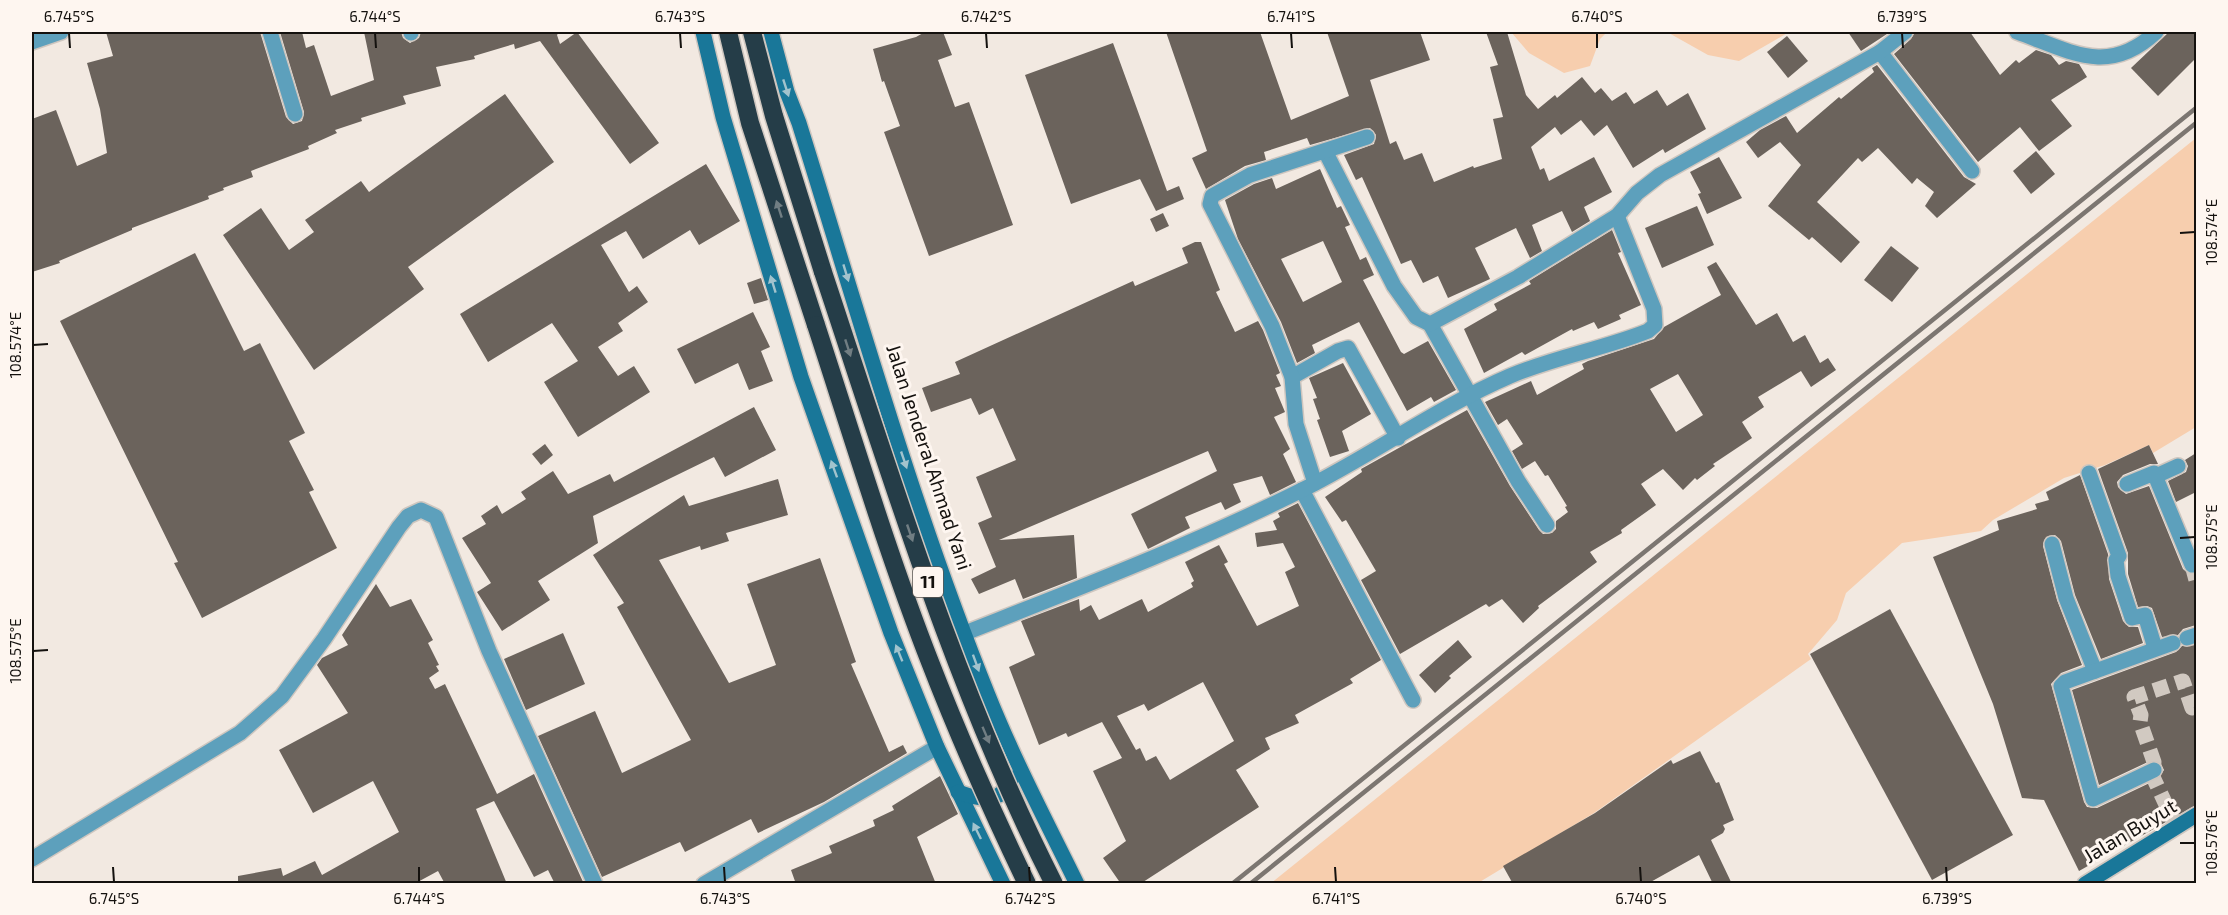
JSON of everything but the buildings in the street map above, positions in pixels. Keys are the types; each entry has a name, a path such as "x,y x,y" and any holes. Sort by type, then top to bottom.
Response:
{"highway":[{"name":"11","path":"728,32 750,123 888,546 930,663 981,787 1027,884"},
{"name":"Jalan Jenderal Ahmad Yani","path":"752,32 774,116 904,516 952,650 1010,790 1054,884"},
{"path":"750,123 774,116"}],"street":[{"path":"32,42 61,32"},
{"path":"270,32 295,114"},
{"path":"703,32 723,117 801,377 891,633 937,747 1003,884"},
{"name":"Jalan Jenderal Ahmad Yani","path":"771,32 787,92 799,123 901,451 965,633 1014,757 1077,884"},
{"path":"1430,324 1518,277 1617,216 1637,193 1660,176 1880,52 1905,32"},
{"path":"2017,32 2073,52 2104,57 2120,56 2142,45 2156,32"},
{"path":"1880,52 1972,171"},
{"path":"1367,137 1250,175 1212,196 1210,204 1272,326 1292,377 1296,424 1309,487 1413,700"},
{"path":"1325,152 1394,286 1416,317 1430,324 1518,482 1547,525"},
{"path":"965,633 1084,586 1309,487 1398,438 1470,394 1513,375 1648,332 1655,325 1654,309 1617,216"},
{"path":"1292,377 1338,351 1348,348 1398,438"},
{"path":"2156,476 2178,466"},
{"path":"2089,473 2120,556 2116,560 2118,576 2133,618 2145,615 2156,648"},
{"path":"2127,484 2154,473 2193,562"},
{"path":"32,859 240,733 282,696 399,527 408,516 421,510 436,518 489,651 595,884"},
{"path":"2052,544 2066,598 2095,671"},
{"path":"2154,770 2093,800 2061,686 2065,681 2186,639"},
{"path":"704,884 937,747"},
{"path":"958,792 980,800 995,796 1009,786 1014,757"},
{"name":"Jalan Buyut","path":"2085,884 2196,815"}],"shaded area":[{"path":"1511,32 1607,32 1600,39 1590,66 1564,73 1529,53"},
{"path":"1667,32 1789,32 1739,61 1708,55"},
{"path":"2196,138 2196,427 2153,453 2149,445 2105,465 2064,478 1993,520 1981,531 1902,543 1846,593 1837,620 1808,654 1811,659 1594,813 1478,883 1270,884"}],"tunnel":[{"path":"2192,565 2196,580"},
{"path":"2177,828 2153,777 2154,762 2134,697 2183,681 2192,708 2196,707"}],"railway":[{"path":"1232,884 2196,108"},
{"path":"1250,884 2196,123"}]}
